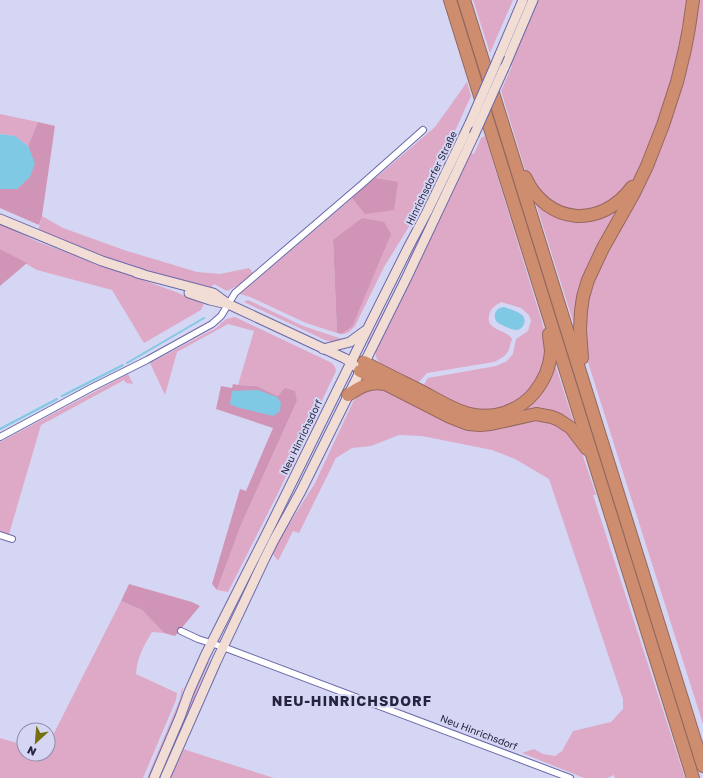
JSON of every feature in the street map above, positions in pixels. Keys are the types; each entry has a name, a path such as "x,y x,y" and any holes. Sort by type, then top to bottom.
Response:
{"highway":[{"path":"450,0 693,778"},
{"path":"464,0 703,766"},
{"path":"588,394 580,337 583,297 594,264 634,193 647,166 663,125 677,82 685,49 692,0"},
{"path":"509,143 528,184 536,196 549,207 572,216 597,214 617,203 631,188 651,153"},
{"path":"362,367 465,413 479,416 492,416 507,412 520,405 533,395 542,381 547,369 551,352 544,301"},
{"path":"362,367 388,385 450,417 468,424 491,424 536,414 552,417 571,428 593,458"},
{"path":"348,395 367,384 379,383 388,385"}],"main road":[{"name":"Hinrichsdorfer Straße","path":"350,362 427,212 470,123 523,0"},
{"name":"Hinrichsdorfer Straße","path":"362,367 411,270 474,135 533,0"},
{"path":"0,219 102,261 210,300 228,304 362,367 298,497 274,540 216,662 165,778"},
{"path":"323,349 350,342 366,331"},
{"name":"Neu Hinrichsdorf","path":"154,778 189,692 211,643 350,362"},
{"path":"217,633 219,641 223,647"},
{"path":"211,643 216,647 216,662"}],"street":[{"path":"0,437 212,324 220,316 235,293 423,130"},
{"path":"0,535 12,539"},
{"name":"Neu Hinrichsdorf","path":"181,631 198,639 223,647 570,778"}],"shaded area":[{"path":"473,0 513,0 490,53"},
{"path":"538,0 688,0 681,47 654,138 634,178 629,186 609,205 580,213 551,204 527,176 501,91 512,66 510,65"},
{"path":"698,0 703,0 703,724 586,356 584,310 600,261 642,186"},
{"path":"467,82 471,96 434,177 410,225 384,267 355,326 349,332 341,334 352,327 333,240 337,333 306,323 250,297 240,294 435,127"},
{"path":"0,114 38,122 28,146 15,136 0,134"},
{"path":"38,122 55,126 42,216 39,225 0,208 0,189 17,189 34,163 28,146"},
{"path":"485,136 542,322 547,343 545,367 521,401 497,412 466,408 423,386 428,378 496,366 507,361 513,354 516,339 528,331 531,321 529,315 521,308 501,302 491,311 489,316 490,325 505,333 512,339 507,353 494,362 427,373 418,383 379,362 376,357 376,349 470,153 474,154 481,138"},
{"path":"459,156 460,157 405,273 369,345 367,344 404,272 417,239"},
{"path":"375,178 398,182 394,210 365,214 352,198"},
{"path":"627,198 604,240 577,334 535,201 562,218"},
{"path":"42,216 63,228 124,250 197,272 220,274 249,268 253,273 239,285 227,291 214,284 211,287 139,269 38,231"},
{"path":"362,218 384,222 391,234 352,327 341,334 337,333 333,240"},
{"path":"0,223 38,242 176,292 204,304 201,310 144,343 112,290 37,270 0,249"},
{"path":"0,249 27,263 0,286"},
{"path":"248,300 303,326 342,339 343,341 333,342 325,340 244,302"},
{"path":"235,317 332,363 336,371 279,491 228,592 217,590 241,525 297,401 278,396 257,386 238,385 254,331 228,324 177,352 165,395 150,363 216,328 226,319"},
{"path":"553,358 575,426 566,420 500,420 446,410 516,411"},
{"path":"128,374 133,384 126,383 124,380 41,425 9,534 0,531 0,442"},
{"path":"346,379 348,379 224,636 223,635"},
{"path":"233,384 257,386 278,396 285,388 295,391 297,401 241,525 217,590 212,584 240,489 246,491 273,428 216,409 221,386 232,388"},
{"path":"385,388 450,422 528,419 559,423 580,447 596,495 593,495 685,778 615,778 614,775 607,778 584,778 522,753 534,749 543,754 555,756 562,751 573,731 611,722 623,709 623,699 549,479 515,459 492,450 422,436 399,435 371,446 352,448 336,458 299,533 293,531 278,561 272,553 315,483 353,402 360,395 368,391"},
{"path":"129,584 192,602 200,606 175,636 164,633 142,610 121,601"},
{"path":"121,601 142,610 164,633 152,632 141,652 136,674 177,693 176,700 143,778 0,778 0,738 16,743 16,762 56,762 56,729"},
{"path":"207,661 209,662 192,705 161,778 159,778 195,688"},
{"path":"182,688 181,703 149,778 147,778 180,699"},
{"path":"184,749 189,751 274,778 170,778"}],"water":[{"path":"0,134 15,136 28,146 35,163 30,177 17,189 0,189"},
{"path":"504,307 518,312 524,317 524,325 520,329 511,329 496,321 495,316 497,310"},
{"path":"258,390 277,397 281,403 280,411 273,416 236,407 230,404 232,391"}],"waterway":[{"path":"127,363 204,318"},
{"path":"62,396 123,365"},
{"path":"0,429 57,399"}],"district":[{"name":"NEU-HINRICHSDORF","path":"352,701"}]}
